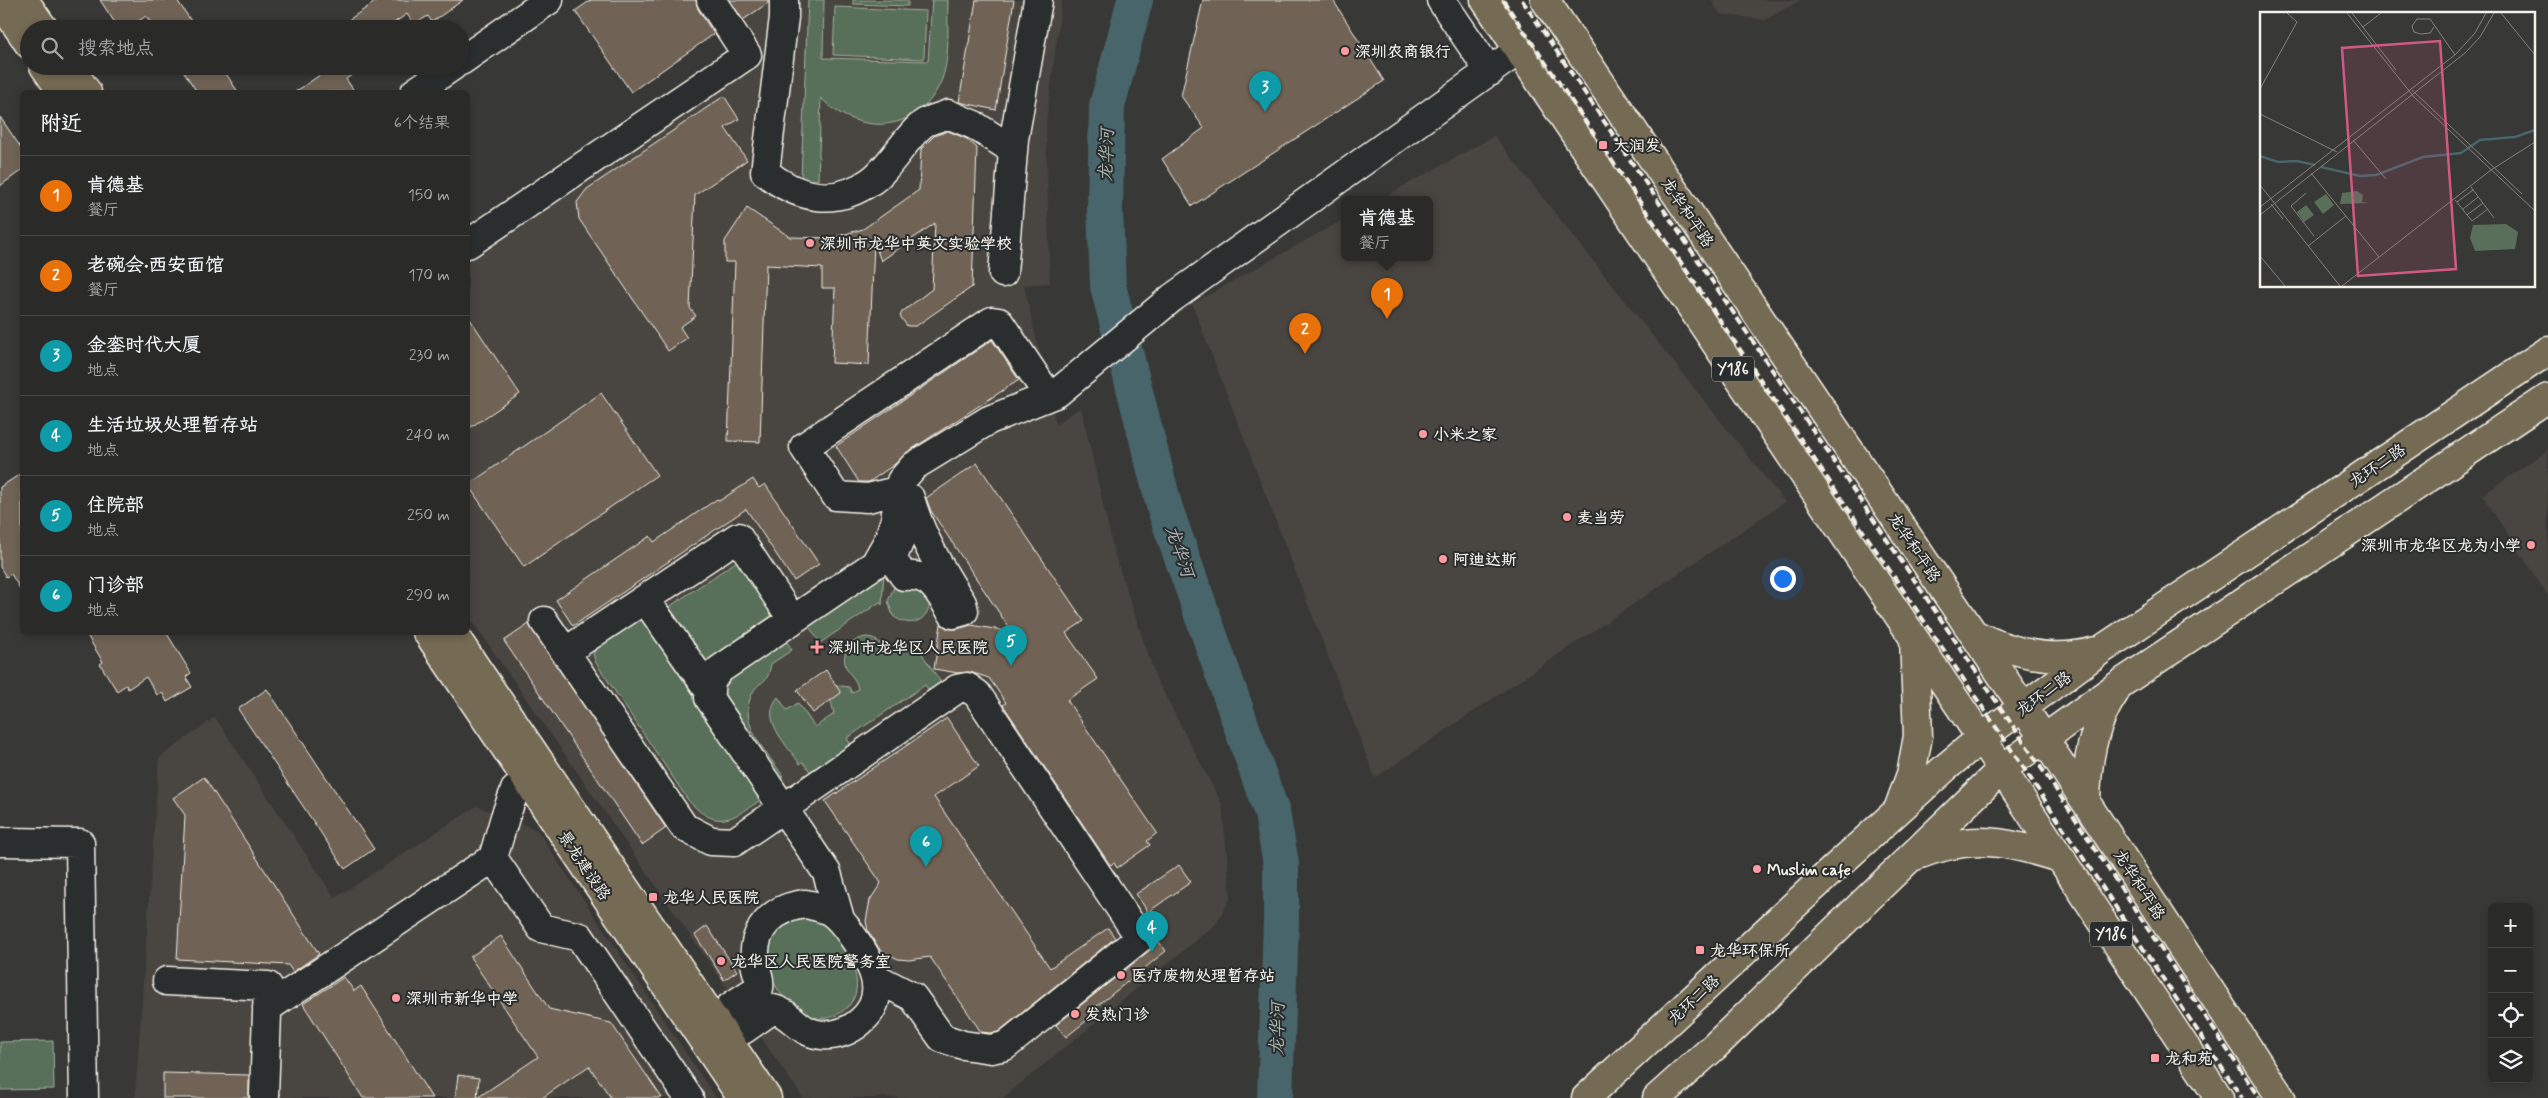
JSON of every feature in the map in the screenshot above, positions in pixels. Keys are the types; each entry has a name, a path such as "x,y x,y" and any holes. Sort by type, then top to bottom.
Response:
{"main road":[{"path":"24,0 38,20"},
{"name":"Y186","path":"1486,0 2002,769 2219,1098"},
{"name":"龙华和平路","path":"1545,0 2023,707 2281,1098"},
{"path":"0,1 20,31"},
{"path":"50,75 61,90"},
{"path":"75,75 86,90"},
{"name":"龙环二路","path":"1586,1098 1897,812 1981,738 2104,648 2548,351"},
{"path":"1657,1098 1714,1047 2002,769 2120,684 2548,398"},
{"path":"1974,634 1996,646 2025,654 2060,657 2081,655 2104,648"},
{"name":"景龙建设路","path":"429,635 742,1098"},
{"name":"景龙建设路","path":"454,635 767,1098"},
{"path":"1897,812 1911,774 1918,736 1914,639"},
{"path":"2086,802 2089,753 2097,726 2120,684"},
{"path":"1909,858 1938,846 1967,841 1991,841 2023,846 2062,860"}],"street":[{"path":"470,55 549,0"},
{"path":"470,243 748,55 711,0"},
{"path":"784,0 784,17 765,172 777,182 802,195 835,197 871,181 925,123 948,114 974,124 1014,150"},
{"path":"1004,273 1014,150 1038,0"},
{"path":"1441,0 1490,72"},
{"path":"840,919 824,909 806,904 792,906 770,917 756,939 754,952 755,964 761,980 759,988 730,1007 722,1031 743,1030 773,1009 783,1011 797,1026 808,1032 820,1035 844,1032 863,1019 870,1010 875,995 876,978 869,958 840,919 827,873 709,698 711,681 720,670 875,564 888,541 895,520 901,481 914,466 989,420 1059,389 1172,298 1519,50"},
{"path":"418,90 440,75"},
{"path":"900,490 868,498 836,496 804,447 992,321 999,322 1059,389"},
{"path":"565,652 738,537 788,613 790,622"},
{"path":"645,599 710,692"},
{"path":"544,621 684,827 711,840 734,842 957,689 967,687 977,694 1140,938 1005,1046 991,1049 963,1046 942,1038 913,997 876,978"},
{"path":"267,1008 493,858 515,790 527,781"},
{"path":"0,842 80,844 84,1098"},
{"path":"493,858 541,928 580,937 688,1098"},
{"path":"167,981 268,986 264,1095 266,1098"}],"shaded area":[{"name":"深圳市龙华区人民医院","path":"729,0 1062,0 1046,123 1050,283 1024,285 1056,424 1081,407 1114,552 1156,678 1222,804 1231,897 1216,924 1003,1098 803,1098 470,618 470,258 544,202 763,53"},
{"path":"1711,0 1801,0 1765,20 1720,14"},
{"path":"1494,136 1785,502 1375,778 1192,304 1341,221 1341,261 1433,261 1433,196 1386,196"},
{"name":"深圳市龙华区龙为小学","path":"2548,450 2548,596 2482,495"},
{"name":"深圳市新华中学","path":"215,717 335,898 477,806 537,830 716,1098 135,1098 159,758"}],"green space":[{"path":"808,0 824,0 823,58 928,61 932,0 948,0 946,65 940,84 929,101 916,113 901,121 885,124 868,123 851,119 835,110 821,98 818,180 801,179"},
{"path":"853,0 908,0 908,6 853,4"},
{"path":"835,7 926,11 924,59 833,55"},
{"path":"743,557 780,611 700,665 663,611"},
{"path":"884,570 882,605 880,602 820,643 808,625"},
{"path":"909,581 931,600 926,614 922,618 917,621 906,622 893,616 888,601 894,587"},
{"path":"641,620 648,622 765,797 745,811 726,819 718,819 708,817 688,800 596,663 593,654 597,647 634,622"},
{"path":"784,637 792,650 771,664 768,676 753,692 748,715 756,737 783,776 773,783 722,695 730,676 737,668 755,654"},
{"path":"866,637 873,638 884,646 918,648 942,684 930,692 925,685 847,738 851,745 811,773 803,762 800,764 777,732 773,723 773,705 778,697 787,710 798,703 815,727 834,714 827,684 849,687 852,693 858,689 855,680 847,669 844,658 851,644"},
{"path":"803,919 820,923 835,935 847,954 855,972 856,990 854,998 840,1013 821,1018 802,1013 786,1000 774,982 768,962 770,943 781,928"},
{"path":"53,1041 54,1089 0,1090 0,1042"}],"building":[{"path":"100,0 177,0 190,20 149,20 146,16 140,20 113,20"},
{"path":"378,0 463,0 435,20 431,20 428,16 421,20 411,20 407,14 398,20 348,20"},
{"path":"591,0 696,0 698,9 714,34 631,92 575,11"},
{"path":"730,0 768,0 768,3 743,20"},
{"path":"976,0 1014,0 996,110 959,102"},
{"path":"1203,0 1333,0 1384,81 1192,206 1162,159 1204,128 1181,96"},
{"path":"186,75 227,75 237,90 196,90"},
{"path":"320,75 352,75 346,79 354,90 298,90"},
{"path":"724,96 739,119 725,128 747,160 695,195 690,308 696,316 680,327 687,338 668,351 579,219 577,202 587,189"},
{"path":"0,117 20,146 20,171 0,186"},
{"path":"948,131 967,139 977,148 972,287 916,326 907,326 900,316 902,312 932,289 935,223 881,261 874,242 869,365 832,363 835,288 822,288 822,268 766,265 760,442 728,441 735,262 725,262 725,241 747,208 790,237 831,238 863,229 919,190 921,149 934,136"},
{"path":"470,319 520,394 470,428"},
{"path":"992,340 1019,380 906,453 895,464 869,482 859,482 836,446"},
{"path":"601,393 657,475 524,567 470,488 470,484"},
{"path":"977,463 1084,621 1066,633 1098,679 1067,700 1157,833 1147,841 1150,845 1117,868 1114,863 1110,865 1003,705 1006,703 989,678 970,672 958,673 934,669 941,624 948,629 957,629 971,625 1012,632 931,511 926,498"},
{"path":"20,474 20,589 11,574 6,577 0,567 0,487"},
{"path":"753,479 759,488 765,484 819,564 794,581 746,509 573,626 556,600 650,536 654,542 717,499 719,501"},
{"path":"529,624 666,828 642,845 504,641"},
{"path":"87,635 168,635 191,673 186,677 192,687 167,702 162,692 157,695 146,677 128,689 126,685 117,691 100,664 103,662"},
{"path":"826,670 841,693 813,713 797,690"},
{"path":"267,689 374,849 345,869 238,709"},
{"path":"947,718 979,766 934,797 1050,968 1108,928 1115,938 998,1032 981,1032 930,957 909,960 898,959 880,950 868,931 866,921 870,900 881,883 825,801"},
{"path":"204,777 319,954 293,972 288,965 177,959 185,815 173,798"},
{"path":"1179,865 1191,882 1148,912 1136,894"},
{"name":"龙华区人民医院警务室","path":"707,926 737,971 724,980 695,935"},
{"path":"501,936 549,1009 611,1023 662,1098 611,1098 589,1066 542,1098 477,1098 538,1057 470,957"},
{"path":"1156,938 1166,951 1097,1006 1100,1010 1066,1037 1056,1025 1150,950"},
{"path":"344,977 354,991 361,986 432,1098 363,1098 303,1004"},
{"path":"163,1073 249,1075 249,1098 163,1098"},
{"path":"458,1075 479,1078 477,1098 455,1098"}],"waterway":[{"name":"龙华河","path":"1135,0 1107,106 1105,209 1108,286 1165,509 1272,813 1281,864 1275,1098"}],"railway":[{"path":"1503,0 2021,764 2242,1098"},
{"path":"1522,0 2065,803 2259,1098"}],"place":[{"name":"深圳农商银行","path":"1345,51"},
{"name":"金銮时代大厦","path":"1265,112"},
{"name":"大润发","path":"1603,145"},
{"name":"深圳市龙华中英文实验学校","path":"810,243"},
{"name":"肯德基","path":"1387,319"},
{"name":"老碗会·西安面馆","path":"1305,354"},
{"name":"小米之家","path":"1423,434"},
{"name":"麦当劳","path":"1567,517"},
{"name":"深圳市龙华区龙为小学","path":"2531,545"},
{"name":"阿迪达斯","path":"1443,559"},
{"name":"深圳市龙华区人民医院","path":"817,647"},
{"name":"住院部","path":"1011,666"},
{"name":"门诊部","path":"926,867"},
{"name":"Muslim cafe","path":"1757,869"},
{"name":"龙华人民医院","path":"653,897"},
{"name":"龙华环保所","path":"1700,950"},
{"name":"生活垃圾处理暂存站","path":"1152,952"},
{"name":"龙华区人民医院警务室","path":"721,961"},
{"name":"医疗废物处理暂存站","path":"1121,975"},
{"name":"深圳市新华中学","path":"396,998"},
{"name":"发热门诊","path":"1075,1014"},
{"name":"龙和苑","path":"2155,1058"}]}
